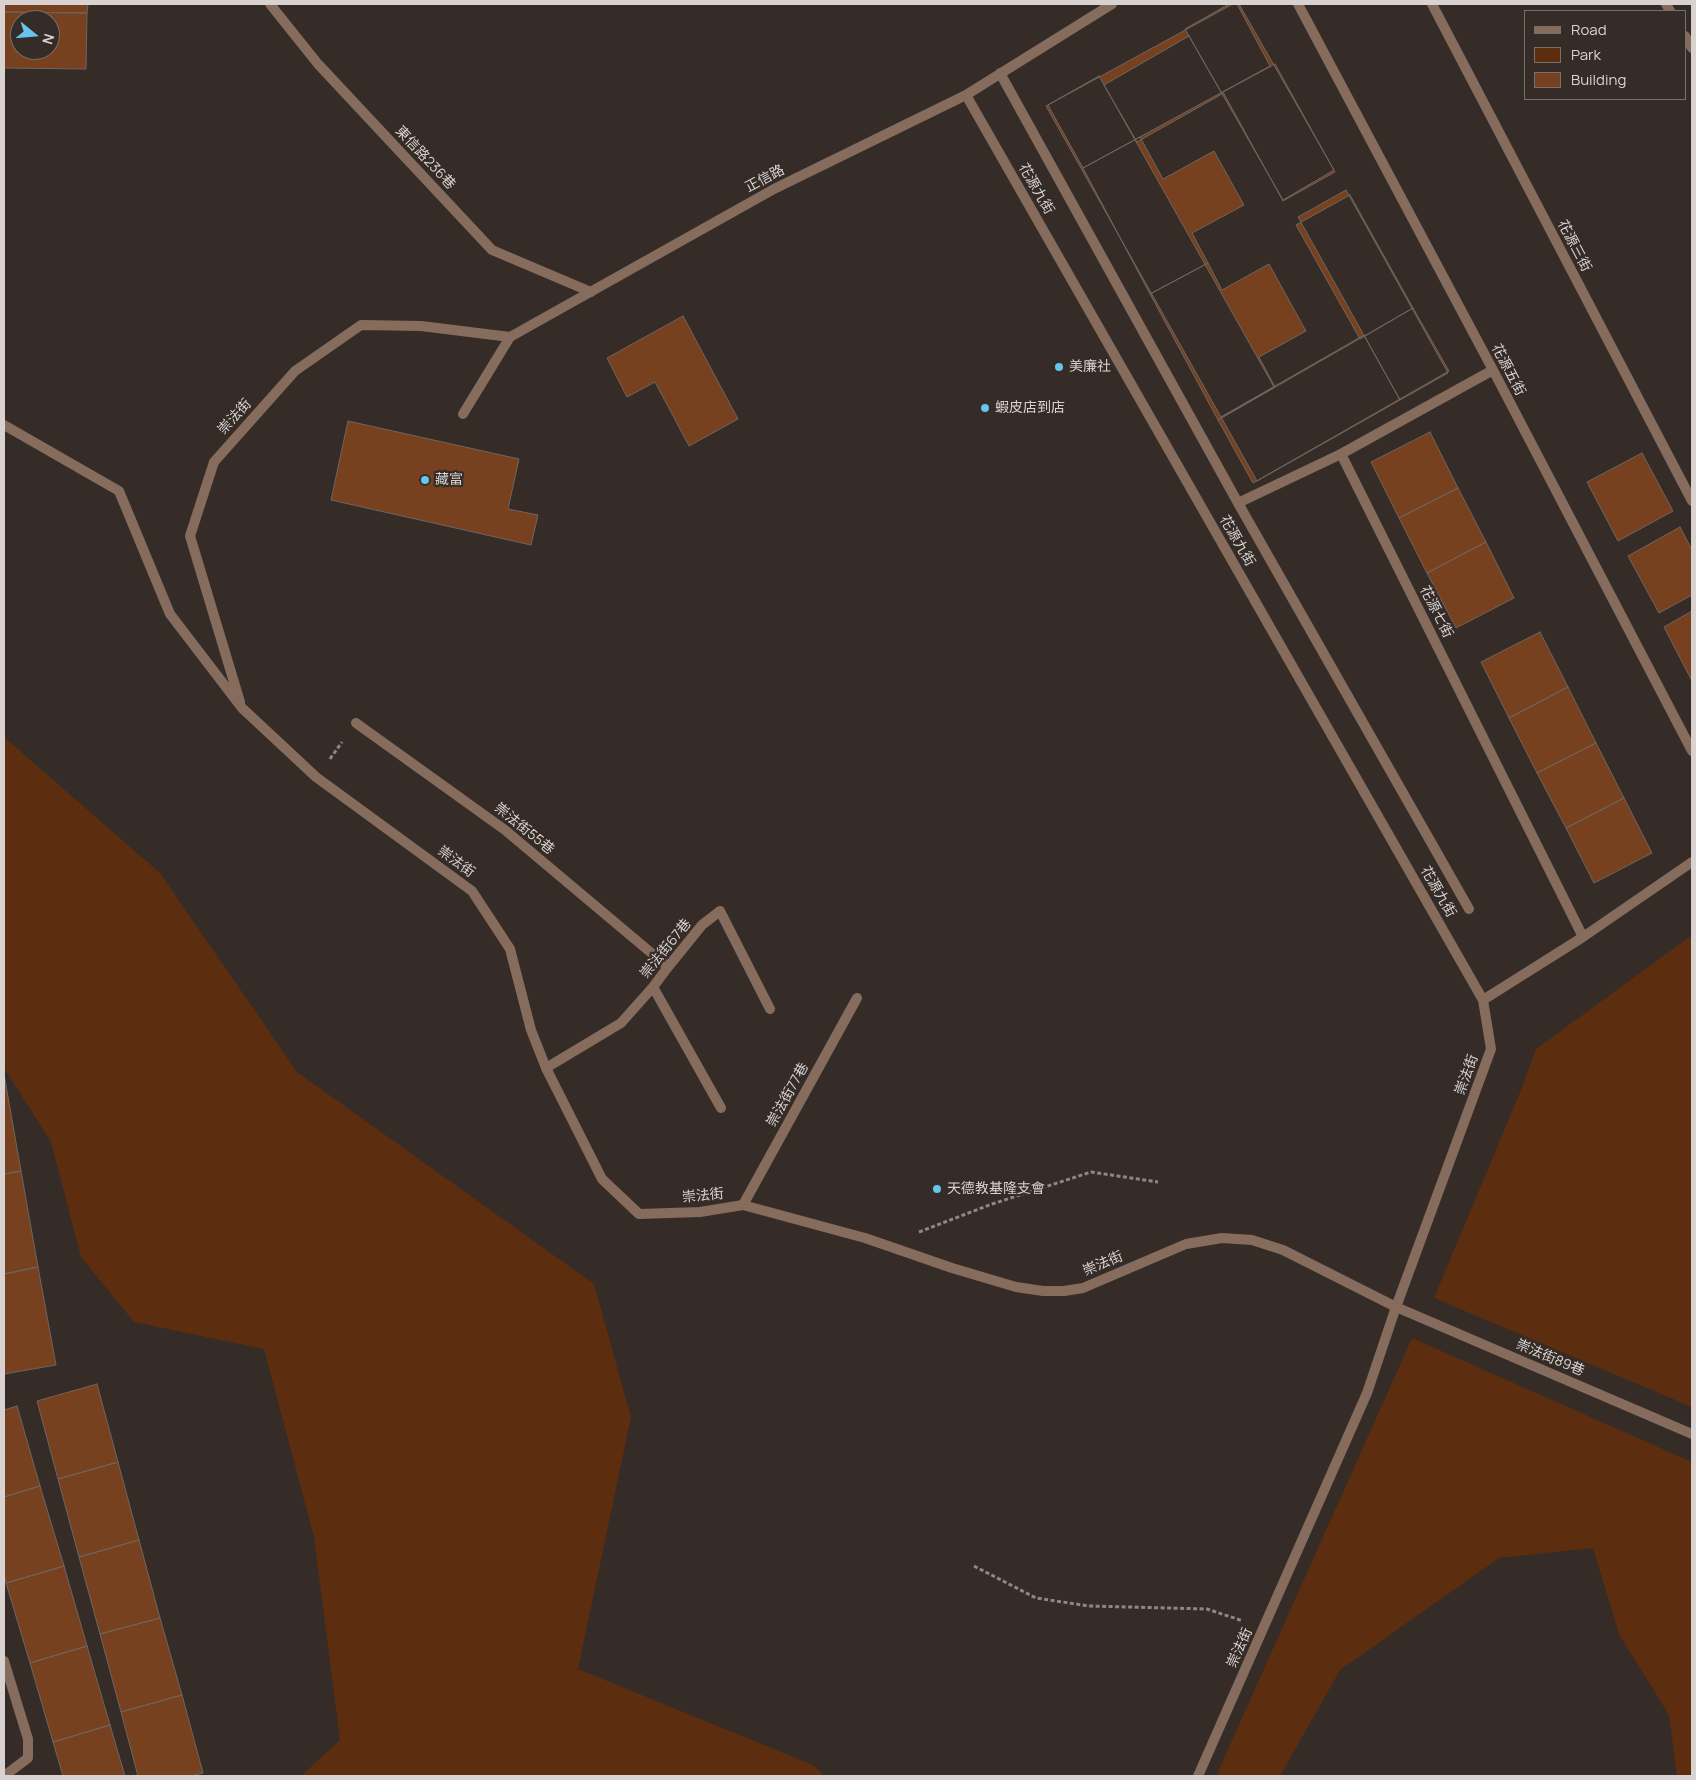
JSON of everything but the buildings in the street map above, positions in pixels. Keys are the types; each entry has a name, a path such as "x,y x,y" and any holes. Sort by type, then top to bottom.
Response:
{"street":[{"name":"東信路236巷","path":"270,4 318,64 492,250 591,292"},
{"name":"正信路","path":"463,414 510,338 774,189 966,95 1000,72 1112,4"},
{"name":"花源五街","path":"1298,4 1493,370 1692,751"},
{"name":"花源三街","path":"1432,4 1692,501"},
{"name":"花源九街","path":"1000,72 1238,503 1469,909"},
{"name":"花源九街","path":"966,95 1483,1000"},
{"name":"崇法街","path":"242,708 190,536 214,462 295,371 361,325 421,326 510,338"},
{"path":"1238,503 1341,454 1493,370"},
{"name":"崇法街","path":"4,425 119,491 170,614 242,708 316,777 472,891 510,949 531,1030 546,1068 602,1179 639,1214 700,1212 743,1205 886,1244 952,1268 1016,1287 1043,1291 1064,1291 1083,1288 1186,1244 1222,1238 1252,1240 1283,1250 1396,1308"},
{"name":"花源七街","path":"1341,454 1583,938"},
{"name":"崇法街55巷","path":"356,723 505,830 668,967"},
{"path":"1483,1000 1583,938 1692,862"},
{"name":"崇法街67巷","path":"546,1068 621,1023 653,988 702,925 720,911 770,1009"},
{"path":"653,988 721,1108"},
{"name":"崇法街77巷","path":"743,1205 857,998"},
{"name":"崇法街","path":"1198,1776 1367,1394 1396,1308 1491,1049 1483,1000"},
{"name":"崇法街89巷","path":"1396,1308 1692,1434"},
{"path":"4,1660 28,1739 28,1758 4,1776"}],"path":[{"path":"316,777 356,723"},
{"path":"886,1244 992,1204 1091,1172 1158,1182"},
{"path":"974,1566 1036,1598 1089,1606 1207,1609 1264,1629"}],"green space":[{"path":"4,737 160,873 297,1072 594,1284 631,1417 578,1669 813,1765 825,1776 301,1776 340,1740 314,1537 264,1349 134,1322 81,1257 51,1142 4,1068"},
{"path":"1692,935 1692,1407 1434,1298 1521,1090 1536,1049"},
{"path":"1412,1338 1692,1462 1692,1776 1677,1776 1669,1715 1619,1634 1593,1548 1499,1558 1340,1670 1280,1776 1216,1776"}],"place":[{"name":"美廉社","path":"1059,367"},
{"name":"蝦皮店到店","path":"985,408"},
{"name":"藏富","path":"425,480"},
{"name":"天德教基隆支會","path":"937,1189"}]}
